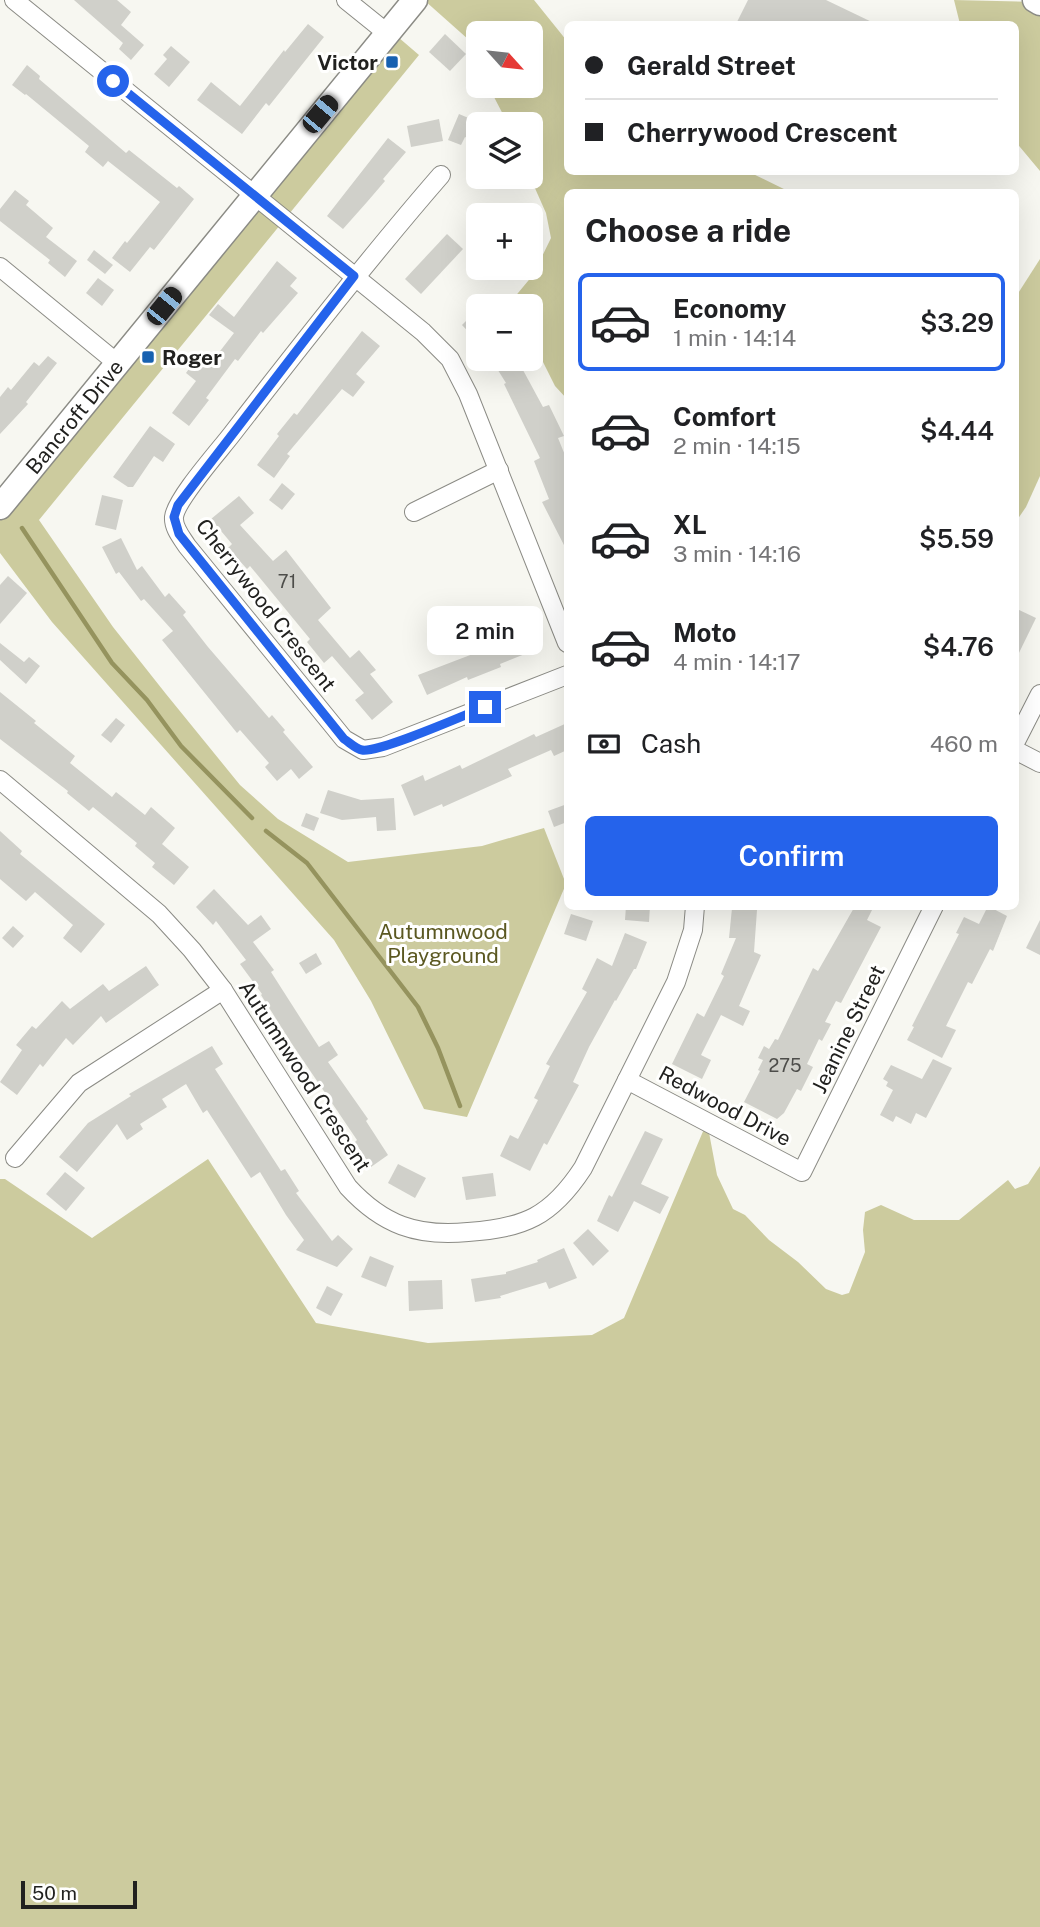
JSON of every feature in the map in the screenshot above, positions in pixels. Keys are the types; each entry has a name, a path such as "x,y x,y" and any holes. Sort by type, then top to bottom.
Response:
{"main road":[{"name":"Bancroft Drive","path":"0,507 415,0"},
{"path":"1035,0 1040,3"}],"street":[{"path":"15,0 423,332 450,359 468,394 564,635"},
{"path":"346,0 387,33"},
{"name":"Cherrywood Crescent","path":"441,175 354,276 178,505 174,517 179,534 344,739 363,750 383,747 564,676"},
{"path":"0,267 117,363"},
{"path":"414,512 499,470"},
{"path":"1019,735 1040,694"},
{"path":"1019,752 1040,763"},
{"name":"Autumnwood Crescent","path":"0,780 159,914 223,990 348,1187 359,1199 385,1218 422,1232 439,1235 508,1228 543,1212 572,1184 583,1168 676,982 693,930 695,910"},
{"name":"Jeanine Street","path":"802,1172 932,910"},
{"path":"15,1158 79,1083 223,990"},
{"name":"Redwood Drive","path":"627,1080 802,1172"}],"green space":[{"path":"424,0 534,0 564,37 564,175 755,175 784,189 564,189 564,396 555,386 543,362 543,294 517,294 529,280 543,280 543,254 551,238 543,203 535,189 543,189 543,112 502,112 495,98 543,98 543,21 466,21 466,37"},
{"path":"954,0 1040,2 1040,171 1019,146 1019,21 959,21"},
{"name":"Autumnwood Playground","path":"391,31 419,55 39,520 113,627 240,785 278,819 348,862 482,846 544,828 564,879 564,889 467,1117 424,1109 371,1001 334,940 52,622 0,553 0,509"},
{"path":"1040,259 1040,476 1019,517 1019,292"},
{"path":"707,1122 717,1175 733,1209 745,1215 769,1240 798,1262 826,1289 842,1295 849,1293 865,1252 865,1212 881,1205 914,1220 959,1220 1008,1180 1015,1189 1028,1184 1040,1166 1040,1927 0,1927 0,1179 5,1179 92,1238 208,1159 316,1323 428,1343 592,1335 624,1318"}],"building":[{"path":"74,0 117,0 131,12 121,25 144,45 131,60 119,49 123,43"},
{"path":"748,0 826,0 870,21 738,21"},
{"path":"308,24 324,37 269,106 266,103 242,134 197,100 211,82 240,106"},
{"path":"445,34 466,54 450,71 429,52"},
{"path":"171,46 190,62 169,87 154,74 167,59 163,55"},
{"path":"27,65 40,76 39,79 126,153 129,150 194,199 154,250 150,247 130,272 112,258 160,202 108,161 103,167 85,152 89,146 12,85"},
{"path":"459,114 466,117 466,137 461,145 448,140"},
{"path":"439,119 443,141 411,147 407,126"},
{"path":"388,138 406,152 383,179 385,181 343,229 327,216"},
{"path":"15,190 29,201 26,205 53,228 46,237 77,261 65,277 48,263 50,260 0,221 0,209"},
{"path":"447,234 463,249 421,294 405,279"},
{"path":"94,250 113,265 105,274 87,260"},
{"path":"277,261 297,278 290,286 298,293 263,333 261,331 238,361 235,359 189,426 172,413 196,381 186,373 198,356 206,362 213,352 217,355 234,333 209,315 218,304 234,317"},
{"path":"98,278 114,290 102,306 86,293"},
{"path":"362,331 380,346 356,374 365,382 353,397 342,389 287,454 290,456 274,478 257,465 279,436 277,434 294,413 297,415"},
{"path":"48,356 57,363 26,402 28,404 0,434 0,397 8,387 11,390 34,362 39,366"},
{"path":"498,371 524,371 543,407 549,405 564,436 558,438 564,453 564,545 542,502 549,499 534,461 540,458 504,384 506,383"},
{"path":"150,426 175,444 163,462 154,456 133,487 128,487 113,477"},
{"path":"282,483 295,494 282,510 269,500"},
{"path":"102,495 123,500 116,530 95,525"},
{"path":"239,496 254,513 240,525 273,561 286,550 331,608 318,620 350,658 359,650 376,670 370,674 393,702 372,720 355,700 364,693 332,656 324,663 307,642 310,639 250,566 247,569 228,548 232,544 211,519"},
{"path":"121,538 137,570 142,566 165,597 169,593 186,612 183,615 208,647 269,718 272,715 313,767 299,779 291,769 277,781 265,767 269,763 240,730 237,733 162,640 173,631 144,599 141,601 119,572 116,574 102,547"},
{"path":"8,576 27,593 0,624 0,585"},
{"path":"1019,610 1036,618 1019,653"},
{"path":"523,619 535,650 500,664 501,667 468,680 467,677 427,695 418,675 499,644 494,630"},
{"path":"0,643 24,662 29,657 40,666 26,684 0,660"},
{"path":"0,692 75,756 70,763 112,797 116,792 145,815 151,807 175,828 162,844 189,867 174,885 152,867 155,863 135,846 137,843 93,807 89,811 67,793 68,791 0,739"},
{"path":"116,718 125,725 111,743 101,735"},
{"path":"564,724 564,751 554,756 551,750 508,769 512,776 443,807 442,804 414,816 401,785 423,775 425,781 460,765 462,769 534,734 536,737"},
{"path":"328,790 361,800 394,798 396,830 377,831 376,817 342,820 320,813"},
{"path":"564,805 564,823 554,827 548,811"},
{"path":"306,813 319,818 314,831 301,826"},
{"path":"0,831 22,851 20,854 105,924 81,953 63,938 73,925 35,892 26,901 0,879"},
{"path":"214,889 248,925 261,915 271,929 253,942 274,970 271,972 319,1047 329,1041 338,1055 328,1062 368,1119 366,1121 388,1155 371,1167 355,1142 357,1140 240,964 246,960 216,921 213,925 196,907"},
{"path":"626,910 650,910 649,922 625,920"},
{"path":"732,910 757,910 754,952 761,955 739,1006 750,1011 743,1026 721,1015 701,1055 711,1060 702,1079 672,1064 697,1013 704,1017 724,976 721,974 736,938 729,938"},
{"path":"853,910 872,910 867,920 881,927 841,1003 836,1001 825,1022 831,1024 822,1041 819,1039 807,1064 813,1067 801,1091 797,1089 784,1113 777,1119 744,1102 760,1071 758,1070 763,1060 758,1058 764,1046 769,1049 775,1039 778,1040 813,968 818,971"},
{"path":"986,910 996,910 1007,916 993,951 990,949 972,984 968,982 946,1026 956,1030 942,1058 907,1040 959,934 956,933 964,917 979,924"},
{"path":"571,914 593,921 586,941 564,934"},
{"path":"1040,920 1040,955 1026,948"},
{"path":"13,926 24,936 13,948 2,938"},
{"path":"625,933 647,942 636,969 589,1047 573,1082 579,1085 530,1171 500,1156 510,1135 518,1139 538,1100 534,1098 550,1066 546,1064 587,992 582,989 597,958 612,966"},
{"path":"316,953 322,964 306,974 299,963"},
{"path":"146,966 159,985 106,1023 101,1016 73,1045 66,1038 43,1067 40,1064 17,1095 0,1082 22,1050 16,1045 32,1026 36,1029 62,1001 70,1009 103,984 109,991"},
{"path":"212,1046 223,1064 215,1069 281,1171 285,1169 299,1191 296,1193 332,1241 338,1235 353,1249 337,1267 296,1250 304,1240 260,1172 251,1178 207,1110 203,1113 186,1084 162,1099 167,1107 140,1124 143,1129 127,1140 117,1124 77,1172 59,1157 88,1123 131,1096 129,1094"},
{"path":"933,1059 952,1068 926,1118 916,1113 911,1124 896,1116 893,1122 880,1115 893,1090 886,1086 888,1082 883,1079 891,1065 922,1079"},
{"path":"645,1131 663,1139 641,1184 669,1197 660,1214 634,1201 618,1232 597,1221"},
{"path":"398,1164 426,1178 415,1198 388,1183"},
{"path":"65,1172 85,1188 66,1211 46,1194"},
{"path":"493,1173 496,1196 466,1200 462,1177"},
{"path":"588,1229 609,1251 593,1266 573,1243"},
{"path":"564,1248 577,1278 549,1289 546,1282 500,1296 501,1298 475,1302 471,1279 506,1274 538,1262 537,1260"},
{"path":"370,1256 394,1266 386,1287 361,1277"},
{"path":"442,1280 443,1309 409,1311 408,1281"},
{"path":"327,1286 343,1294 331,1316 316,1308"}],"waterway":[{"path":"22,528 112,663 147,700 181,746 252,818"},
{"path":"266,831 307,863 418,1007 438,1048 460,1106"}],"place":[{"name":"Victor","path":"392,62"},
{"name":"Roger","path":"148,357"}],"route":[{"path":"113,81 354,276 178,505 174,517 179,534 344,739 354,746 363,750 383,747 485,707"}]}
